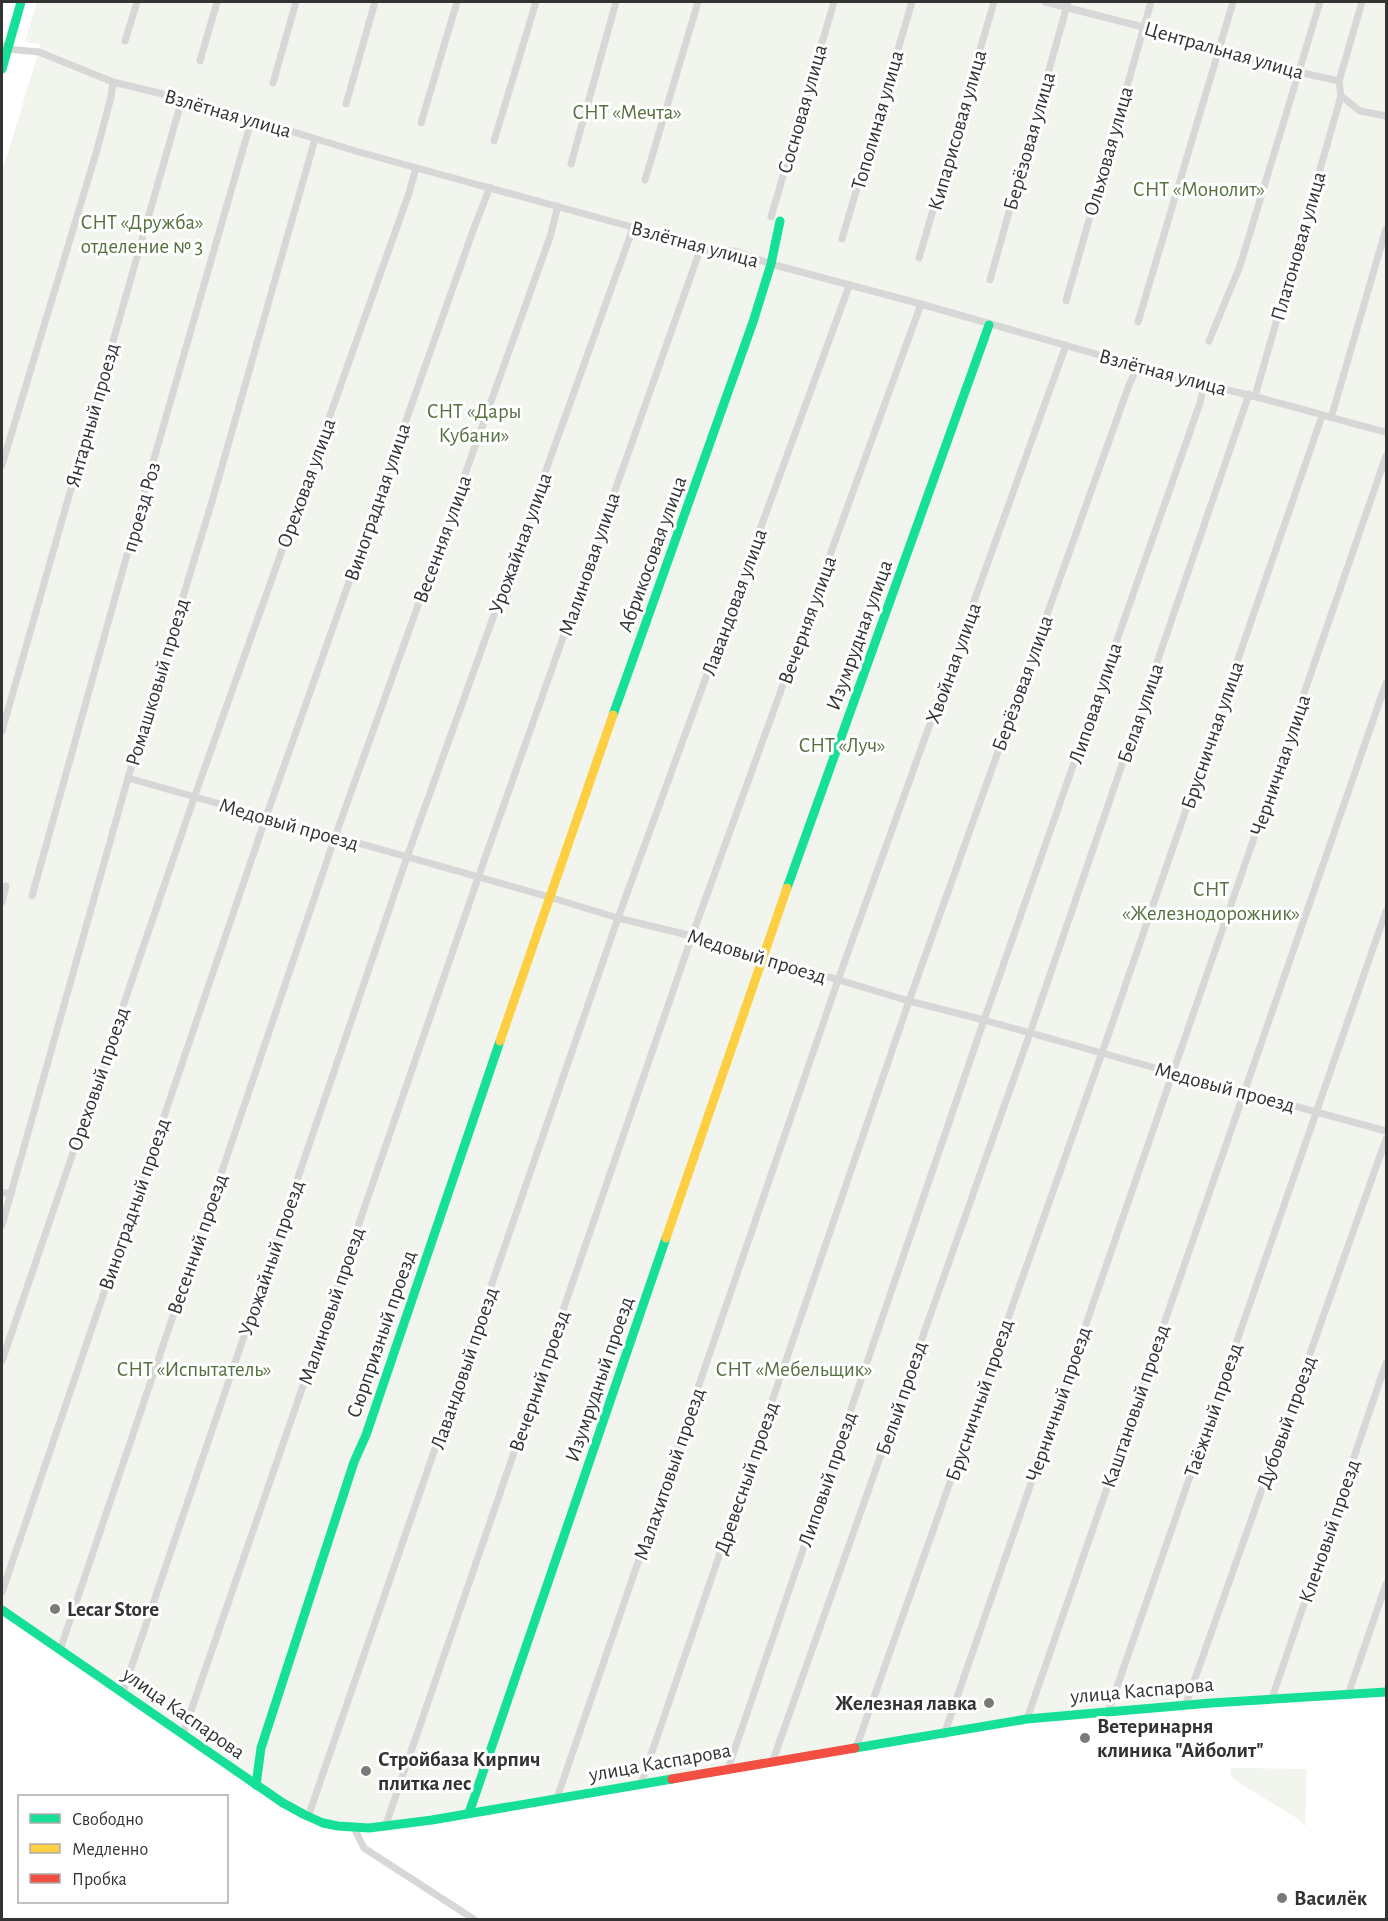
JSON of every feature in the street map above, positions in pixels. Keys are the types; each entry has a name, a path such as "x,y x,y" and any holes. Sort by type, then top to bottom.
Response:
{"street":[{"path":"2,69 4,47 21,2"},
{"path":"125,41 137,2"},
{"path":"200,61 217,2"},
{"path":"273,83 296,2"},
{"path":"346,104 375,2"},
{"path":"421,123 457,2"},
{"path":"494,141 536,2"},
{"path":"571,164 616,2"},
{"path":"645,180 698,2"},
{"name":"Сосновая улица","path":"776,219 834,2"},
{"name":"Тополиная улица","path":"842,239 912,2"},
{"name":"Кипарисовая улица","path":"919,258 994,2"},
{"name":"Центральная улица","path":"1045,2 1067,4 1338,81"},
{"name":"Ольховая улица","path":"1066,301 1150,2"},
{"path":"1138,322 1233,2"},
{"path":"1209,341 1240,266 1320,2"},
{"path":"1362,2 1338,81 1341,96 1360,111 1386,116"},
{"name":"Берёзовая улица","path":"990,280 1067,4"},
{"name":"Взлётная улица","path":"4,47 39,52 113,82 252,118 416,168 679,240 700,250 735,251 771,264 921,304 1204,385 1252,395 1386,432"},
{"path":"2,465 97,150 113,82"},
{"name":"Платоновая улица","path":"1252,395 1341,96"},
{"name":"Янтарный проезд","path":"2,731 182,99"},
{"name":"проезд Роз","path":"32,896 252,118"},
{"name":"Ромашковый проезд","path":"2,1225 128,778 213,498 315,139"},
{"name":"Ореховая улица","path":"194,798 416,168"},
{"name":"Виноградная улица","path":"266,817 490,187"},
{"name":"Весенняя улица","path":"335,837 550,237 558,206"},
{"name":"Абрикосовая улица","path":"549,897 749,333 771,264 776,219"},
{"name":"Урожайная улица","path":"407,857 633,228"},
{"path":"1331,418 1386,229"},
{"name":"Малиновая улица","path":"478,878 700,250"},
{"name":"Лавандовая улица","path":"618,918 849,286"},
{"name":"Вечерняя улица","path":"692,936 921,304"},
{"name":"Изумрудная улица","path":"762,957 989,325"},
{"name":"Хвойная улица","path":"838,980 1066,345"},
{"name":"Берёзовая улица","path":"909,1001 1125,396 1138,366"},
{"name":"Липовая улица","path":"984,1020 1200,403 1204,385"},
{"name":"Белая улица","path":"1030,1033 1252,395"},
{"name":"Брусничная улица","path":"1102,1053 1322,416"},
{"name":"Черничная улица","path":"1173,1074 1386,456"},
{"name":"Каштановый проезд","path":"1027,1719 1386,683"},
{"name":"Медовый проезд","path":"128,778 618,918 692,936 909,1001 1386,1131"},
{"name":"Ореховый проезд","path":"2,1361 194,798"},
{"name":"Виноградный проезд","path":"2,1592 266,817"},
{"name":"Весенний проезд","path":"60,1650 335,837"},
{"name":"Урожайный проезд","path":"123,1692 407,857"},
{"name":"Малиновый проезд","path":"183,1734 478,878"},
{"path":"2,902 6,886"},
{"name":"Сюрпризный проезд","path":"256,1785 261,1748 351,1473 366,1435 549,897"},
{"name":"Таёжный проезд","path":"1109,1710 1386,911"},
{"name":"Лавандовый проезд","path":"308,1817 618,918"},
{"name":"Вечерний проезд","path":"385,1827 692,936"},
{"name":"Изумрудный проезд","path":"470,1813 762,957"},
{"name":"Малахитовый проезд","path":"557,1798 838,980"},
{"name":"Древесный проезд","path":"641,1784 909,1001"},
{"name":"Липовый проезд","path":"728,1769 984,1020"},
{"name":"Белый проезд","path":"772,1763 1030,1033"},
{"name":"Брусничный проезд","path":"856,1748 1102,1053"},
{"name":"Черничный проезд","path":"944,1735 1173,1074"},
{"name":"Дубовый проезд","path":"1186,1704 1386,1139"},
{"path":"2,1193 11,1193"},
{"name":"Кленовый проезд","path":"1272,1698 1386,1363"},
{"path":"1349,1692 1386,1584"},
{"name":"улица Каспарова","path":"2,1610 256,1785 308,1817 321,1822 354,1828 385,1827 944,1735 1027,1719 1186,1704 1349,1692 1386,1692"},
{"path":"354,1828 364,1848 475,1920"}],"green space":[{"path":"37,2 1386,2 1386,1692 1109,1710 385,1827 308,1817 2,1610 2,172 41,44 25,42"},
{"path":"1232,1768 1307,1769 1305,1827 1298,1819 1236,1781 1231,1776"}],"traffic: fast":[{"path":"2,69 21,2"},
{"path":"613,715 753,322 771,264 780,221"},
{"path":"787,888 989,325"},
{"path":"256,1785 261,1748 354,1462 366,1435 500,1041"},
{"path":"469,1813 666,1238"},
{"path":"2,1610 283,1803 323,1823 369,1828 432,1820 672,1779"},
{"path":"855,1748 1027,1719 1211,1703 1386,1692"}],"traffic: slow":[{"path":"500,1041 613,715"},
{"path":"666,1238 787,888"}],"traffic: jam":[{"path":"672,1779 855,1748"}],"place":[{"name":"Lecar Store","path":"55,1609"},
{"name":"Железная лавка","path":"989,1703"},
{"name":"Ветеринарня клиника \"Айболит\"","path":"1085,1738"},
{"name":"Стройбаза Кирпич плитка лес","path":"366,1771"},
{"name":"Василёк","path":"1282,1898"}],"park label":[{"name":"СНТ «Мечта»","path":"627,112"},
{"name":"СНТ «Монолит»","path":"1199,189"},
{"name":"СНТ «Дружба» отделение № 3","path":"142,234"},
{"name":"СНТ «Дары Кубани»","path":"474,423"},
{"name":"СНТ «Луч»","path":"842,745"},
{"name":"СНТ «Железнодорожник»","path":"1211,901"},
{"name":"СНТ «Испытатель»","path":"194,1369"},
{"name":"СНТ «Мебельщик»","path":"794,1369"}]}
